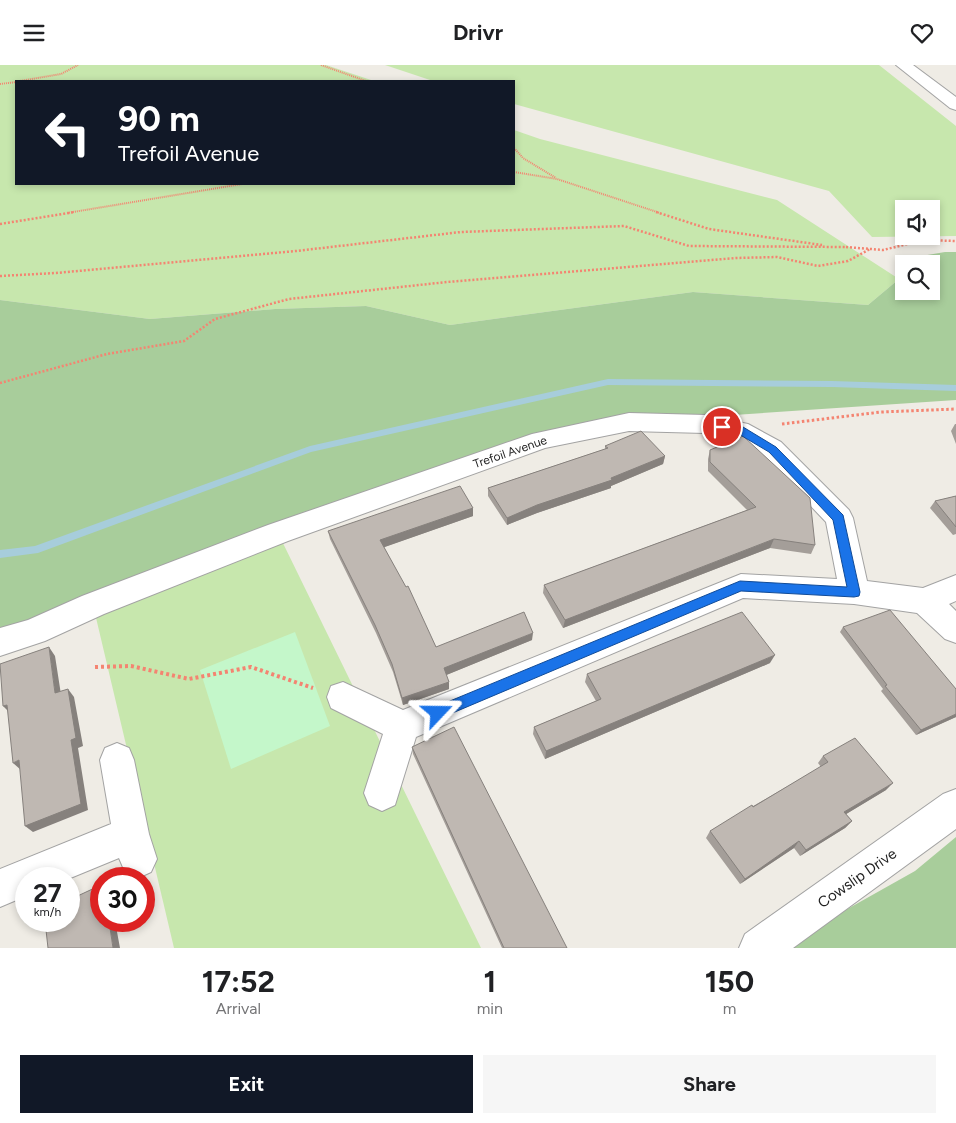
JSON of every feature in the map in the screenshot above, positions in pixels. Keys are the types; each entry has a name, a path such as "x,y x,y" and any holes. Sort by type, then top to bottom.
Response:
{"street":[{"path":"903,65 956,105"},
{"name":"Trefoil Avenue","path":"0,642 34,632 93,605 278,533 542,440 629,422 705,425 739,430 772,449 839,518 854,592"},
{"path":"343,697 402,727 740,586 854,592 925,601 956,587"},
{"path":"925,601 956,630"},
{"path":"382,793 402,727"},
{"path":"0,888 135,847 117,760"},
{"name":"Cowslip Drive","path":"759,948 956,807"}],"path":[{"path":"24,80 61,74 78,65"},
{"path":"321,65 363,80"},
{"path":"0,85 15,82"},
{"path":"515,149 524,158 557,179"},
{"path":"515,172 557,179 709,229 797,243 883,250 924,240 956,241"},
{"path":"0,224 236,185"},
{"path":"0,276 56,273 287,252 461,232 624,226 689,246 845,247"},
{"path":"0,383 107,354 184,341 215,319 290,299 448,282 736,258 777,257 818,266 848,261 870,249"},
{"path":"739,430 881,412 956,409"},
{"path":"95,667 131,666 189,679 251,667 343,697"}],"green space":[{"path":"0,65 326,65 371,80 15,80 15,185 515,185 515,130 540,139 777,200 895,276 895,282 868,305 693,292 450,325 366,306 275,309 150,319 0,300"},
{"path":"385,65 879,65 956,126 956,236 940,236 940,200 895,200 895,237 872,237 829,191 515,104 515,80 430,80"},
{"path":"956,252 956,400 629,422 542,440 0,642 0,300 150,319 275,309 366,306 450,325 693,292 868,305 895,282 895,300 940,300 940,255 927,255"},
{"path":"278,533 481,948 174,948 93,605"},
{"path":"295,632 330,726 231,769 200,670"},
{"path":"956,837 956,948 778,948 915,871"}],"building":[{"path":"641,431 665,456 611,478 612,480 537,505 507,518 488,488 608,448 605,446"},
{"path":"743,436 810,498 815,545 774,539 565,620 544,585 756,507 710,462 710,450"},
{"path":"460,486 473,508 380,540 406,587 408,586 436,647 524,612 533,633 444,668 449,682 402,698 392,664 375,625 328,531"},
{"path":"956,496 956,527 935,501"},
{"path":"890,610 956,689 956,714 921,730 885,686 887,685 843,627"},
{"path":"742,612 775,655 546,751 534,727 601,699 587,674"},
{"path":"49,647 55,693 68,689 76,738 71,740 81,804 25,826 19,760 13,763 7,705 3,706 0,664"},
{"path":"454,727 567,948 504,948 412,747"},
{"path":"855,738 893,783 844,812 852,821 806,850 799,841 745,879 710,831 828,762 823,756"},
{"path":"90,890 90,932 111,932 113,948 48,948 46,932 80,932 80,895"}],"waterway":[{"path":"0,554 35,550 310,449 608,382 832,384 956,388"}],"route":[{"path":"438,713 740,586 854,592 839,518 772,449 739,430 722,427"}]}
